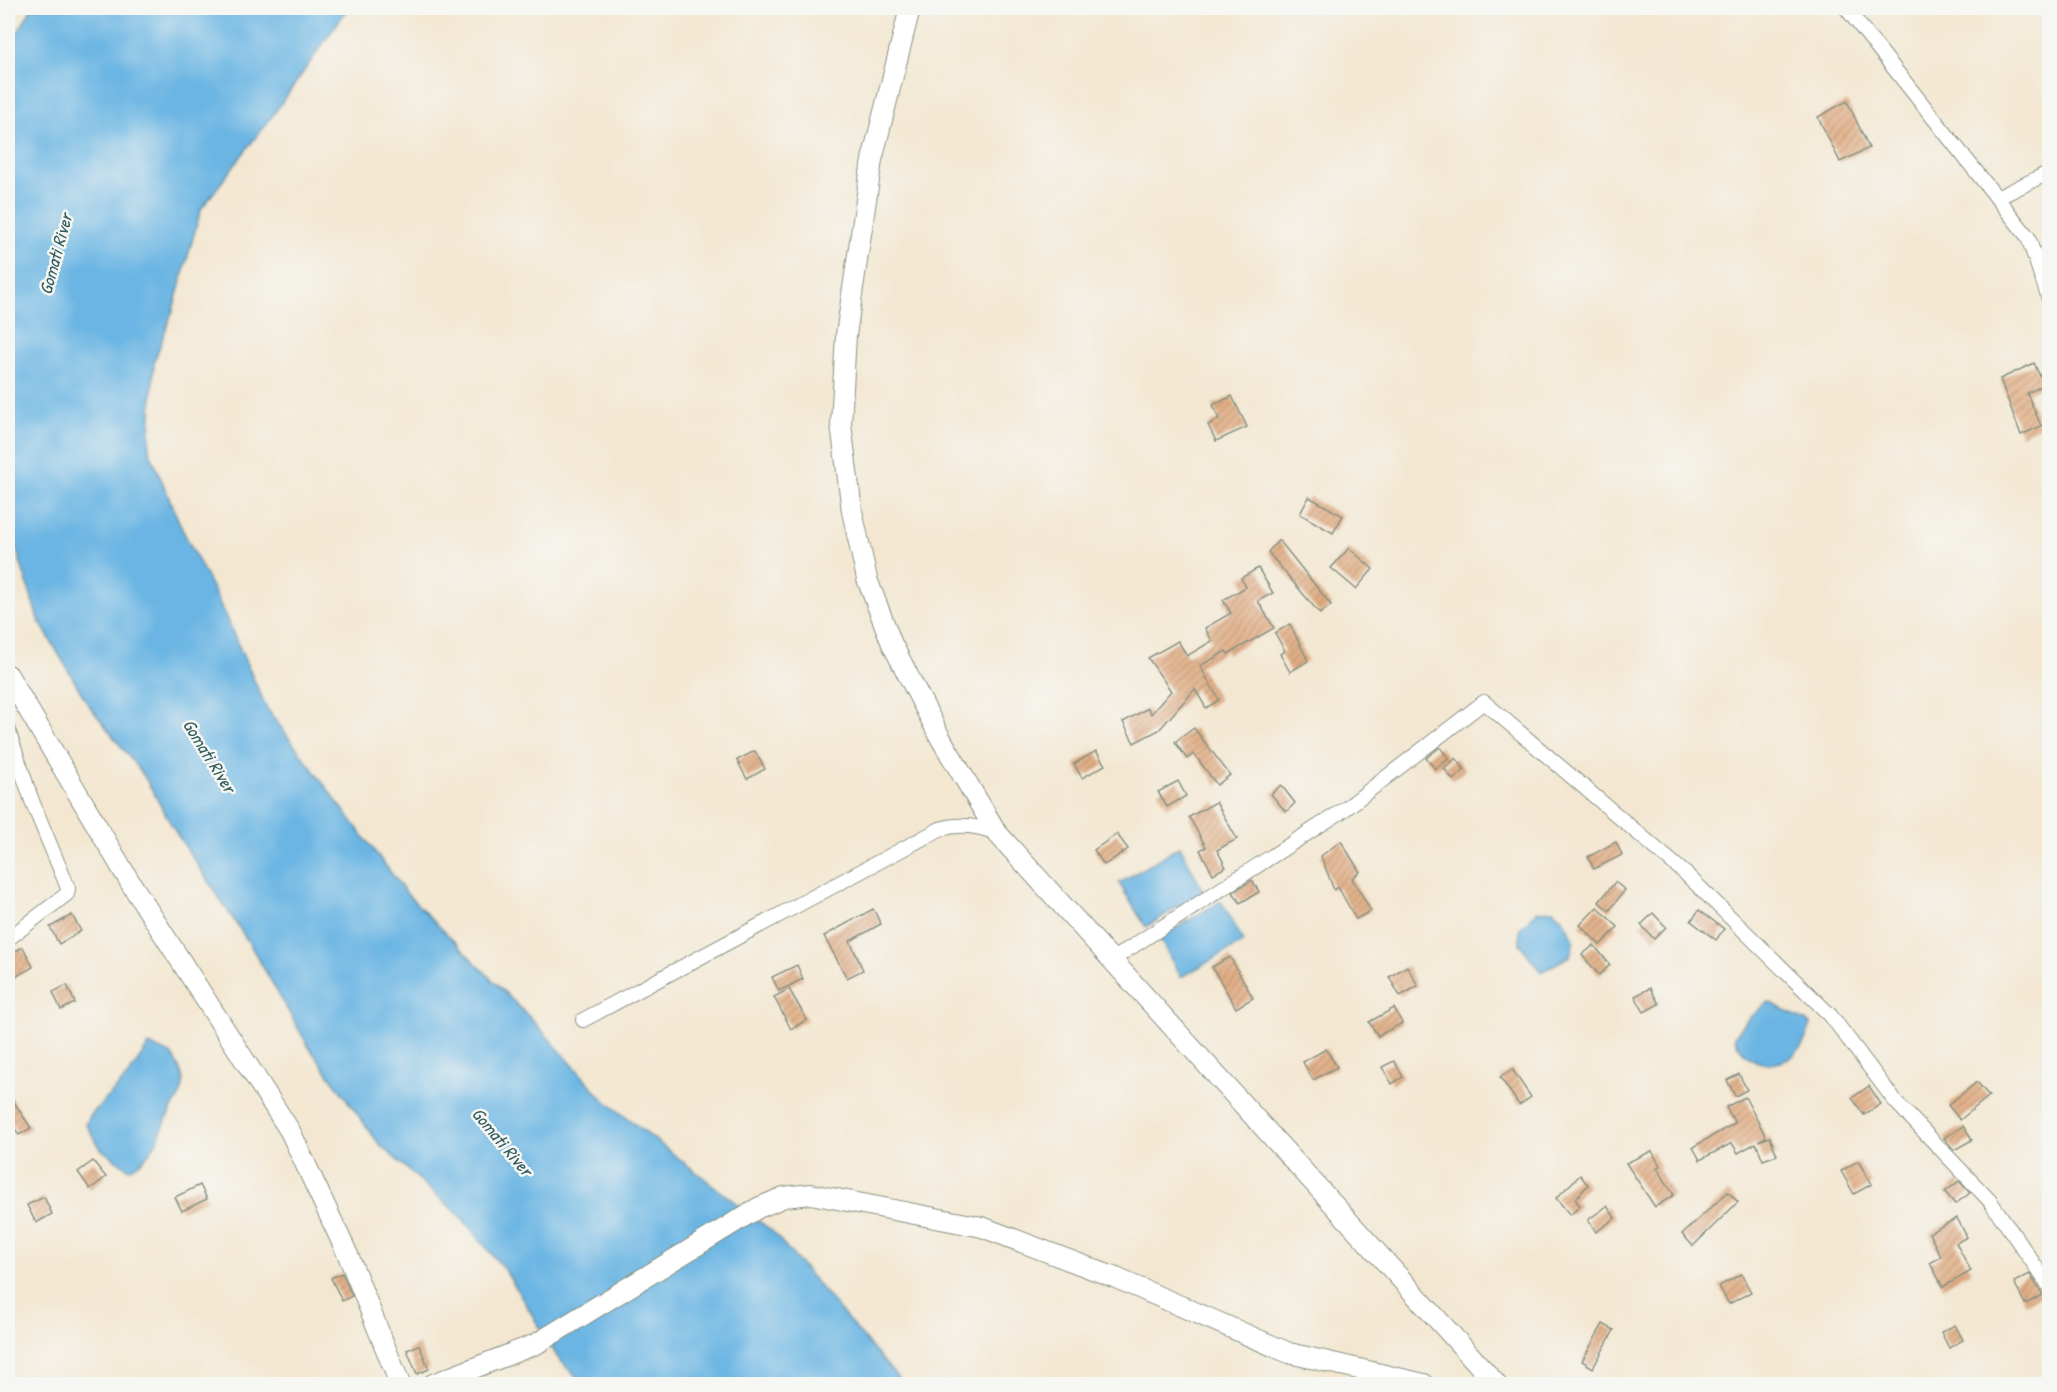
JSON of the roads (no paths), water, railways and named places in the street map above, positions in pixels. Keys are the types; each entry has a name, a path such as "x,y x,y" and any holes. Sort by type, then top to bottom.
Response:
{"street":[{"path":"910,8 872,160 846,335 841,424 852,511 867,579 888,633 941,739 997,833 1496,1384"},
{"path":"1846,8 2028,237 2049,302"},
{"path":"1997,198 2049,172"},
{"path":"8,675 130,882 291,1131 348,1256 400,1384"},
{"path":"1113,959 1345,809 1484,702 1686,874 1831,1016 1895,1101 1990,1201 2049,1287"},
{"path":"8,730 32,801 68,888 67,894 8,939"},
{"path":"583,1020 940,829 955,825 972,825 997,833"},
{"path":"433,1384 536,1344 758,1208 784,1197 811,1194 982,1227 1116,1278 1289,1353 1424,1384"}],"water":[{"name":"Gomati River","path":"32,8 348,8 278,108 201,209 173,310 154,362 149,450 182,529 214,591 267,709 407,894 537,1025 604,1100 773,1232 903,1384 583,1384 558,1358 507,1273 462,1218 379,1144 309,1047 249,943 175,831 144,776 88,704 38,619 8,522 8,49"},
{"path":"1180,846 1203,891 1146,927 1119,883"},
{"path":"1221,901 1244,942 1181,977 1159,938"},
{"path":"1553,910 1563,919 1574,940 1570,956 1541,972 1520,944 1520,928 1538,911"},
{"path":"1769,1002 1811,1024 1799,1050 1781,1062 1772,1064 1754,1060 1739,1047 1734,1037 1748,1019"},
{"path":"149,1045 171,1054 182,1074 183,1085 181,1094 154,1146 144,1159 129,1169 101,1149 86,1124 90,1116 127,1077"}]}
